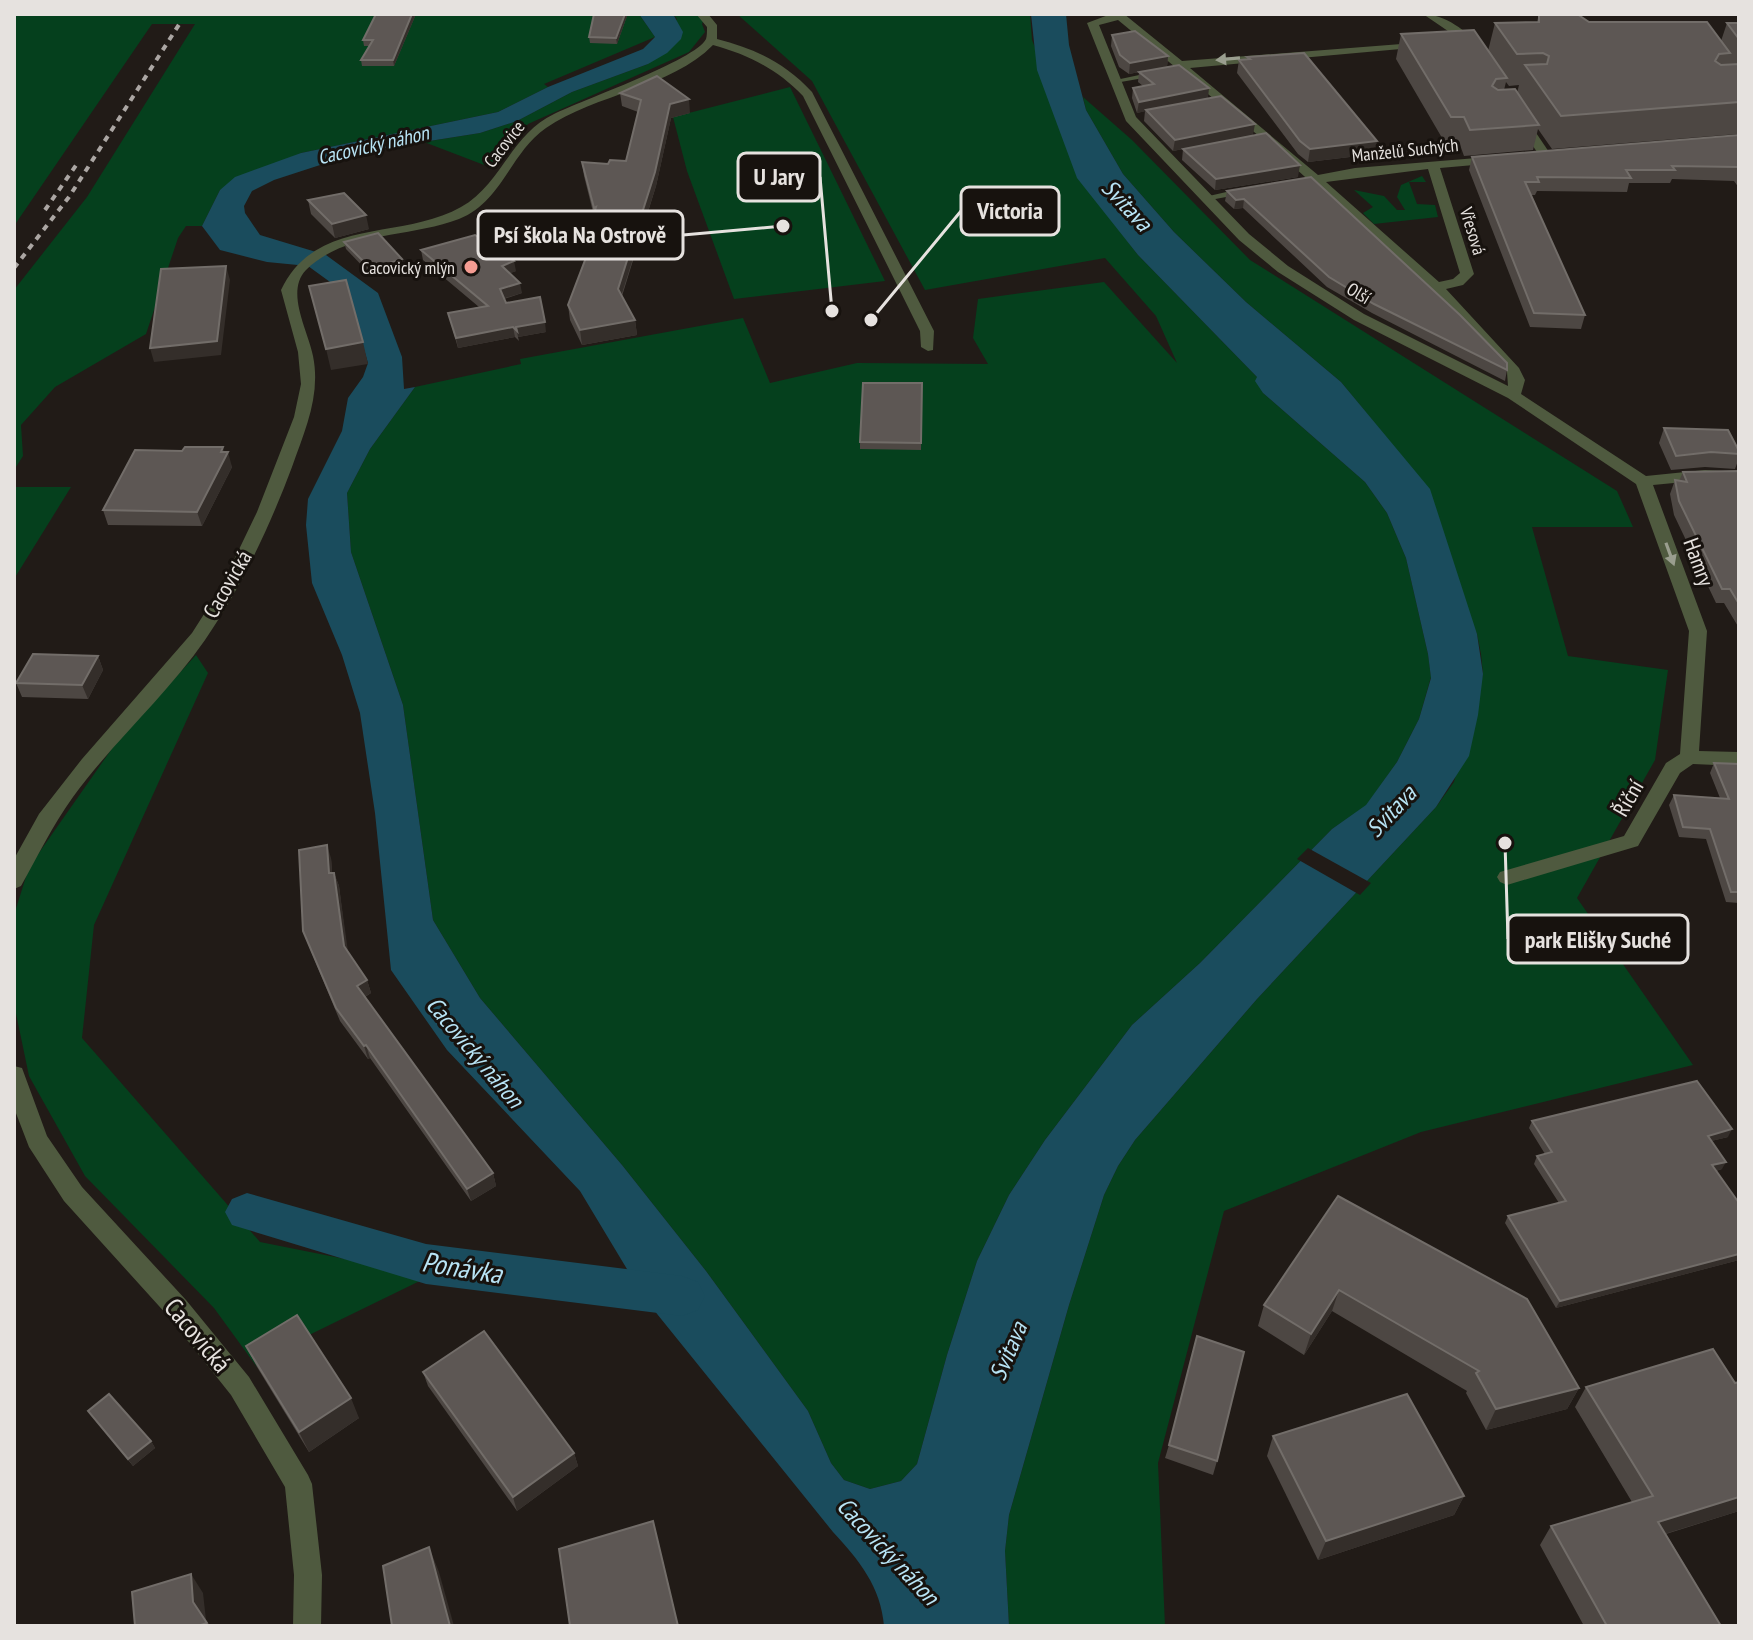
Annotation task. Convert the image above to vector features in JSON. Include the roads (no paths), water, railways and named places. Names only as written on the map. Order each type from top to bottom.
[{"type":"street","points":[[702,14],[713,27],[711,41],[757,54],[790,74],[808,95],[927,331],[928,347]]},
{"type":"street","points":[[1429,14],[1474,39],[1485,65]]},
{"type":"street","name":"Olší","points":[[1513,395],[1517,380],[1514,371],[1436,287],[1269,138],[1118,15],[1093,23],[1130,118],[1172,156],[1205,198],[1244,237],[1283,269],[1359,317],[1513,395],[1643,481]]},
{"type":"street","points":[[1184,67],[1474,39]]},
{"type":"street","name":"Cacovice","points":[[322,252],[372,235],[438,221],[476,205],[492,190],[534,131],[693,56],[711,41]]},
{"type":"street","points":[[1514,109],[1545,155]]},
{"type":"street","points":[[1529,156],[1560,154]]},
{"type":"street","name":"Manželů Suchých","points":[[1314,180],[1355,172],[1513,158]]},
{"type":"street","name":"Vřesová","points":[[1433,165],[1467,274],[1458,282],[1436,287]]},
{"type":"street","name":"Cacovická","points":[[14,881],[46,816],[111,735],[182,657],[229,587],[270,504],[306,402],[309,373],[288,290],[291,278],[301,265],[322,252]]},
{"type":"street","points":[[1643,481],[1705,475],[1739,477]]},
{"type":"street","name":"Hamry","points":[[1643,481],[1698,631],[1689,757]]},
{"type":"street","points":[[1689,757],[1739,759]]},
{"type":"street","name":"Říční","points":[[1507,877],[1631,841],[1673,768],[1689,757]]},
{"type":"street","name":"Cacovická","points":[[14,1075],[37,1140],[73,1194],[177,1308],[240,1386],[298,1484],[308,1575],[307,1626]]},
{"type":"lane","points":[[1115,81],[1184,67]]},
{"type":"lane","points":[[1207,104],[1222,101]]},
{"type":"lane","points":[[1130,118],[1146,115]]},
{"type":"lane","points":[[1254,140],[1269,138]]},
{"type":"lane","points":[[1299,182],[1314,180]]},
{"type":"lane","points":[[1205,198],[1252,190]]},
{"type":"water","points":[[639,14],[673,14],[683,32],[681,39],[667,53],[648,64],[572,92],[517,121],[480,133],[360,152],[274,180],[252,191],[244,206],[245,213],[260,235],[326,255],[378,293],[402,357],[404,389],[415,387],[370,449],[347,493],[351,552],[403,705],[433,920],[480,998],[622,1165],[706,1271],[808,1411],[831,1463],[844,1480],[870,1489],[901,1481],[917,1464],[977,1261],[1009,1195],[1045,1140],[1132,1025],[1200,963],[1332,829],[1366,805],[1397,762],[1419,719],[1431,678],[1406,558],[1387,513],[1365,482],[1263,393],[1255,381],[1257,377],[1138,255],[1077,178],[1037,70],[1031,14],[1066,14],[1069,45],[1086,110],[1123,174],[1174,232],[1246,302],[1341,382],[1430,489],[1477,634],[1483,674],[1469,756],[1436,807],[1257,999],[1135,1140],[1104,1195],[1009,1515],[1005,1551],[1009,1626],[884,1626],[878,1599],[860,1564],[645,1299],[580,1191],[447,1050],[391,970],[375,813],[360,713],[342,655],[312,583],[306,525],[308,499],[342,431],[348,398],[363,377],[368,363],[348,295],[308,266],[267,262],[220,250],[202,226],[220,190],[235,177],[301,153],[498,112],[548,87],[643,49],[655,37]]},
{"type":"waterway","name":"Ponávka","points":[[247,1212],[426,1264],[682,1296]]},
{"type":"railway","points":[[14,268],[69,197],[180,23]]},
{"type":"railway","points":[[45,210],[79,161]]},
{"type":"place","name":"Psí škola Na Ostrově","points":[[783,226]]},
{"type":"place","name":"Cacovický mlýn","points":[[471,267]]},
{"type":"place","name":"U Jary","points":[[832,311]]},
{"type":"place","name":"Victoria","points":[[871,320]]},
{"type":"place","name":"park Elišky Suché","points":[[1505,843]]},
{"type":"water label","name":"Cacovický náhon","points":[[373,145]]},
{"type":"water label","name":"Svitava","points":[[1127,205]]},
{"type":"water label","name":"Svitava","points":[[1391,811]]},
{"type":"water label","name":"Cacovický náhon","points":[[475,1052]]},
{"type":"water label","name":"Svitava","points":[[1008,1351]]},
{"type":"water label","name":"Cacovický náhon","points":[[888,1551]]}]
